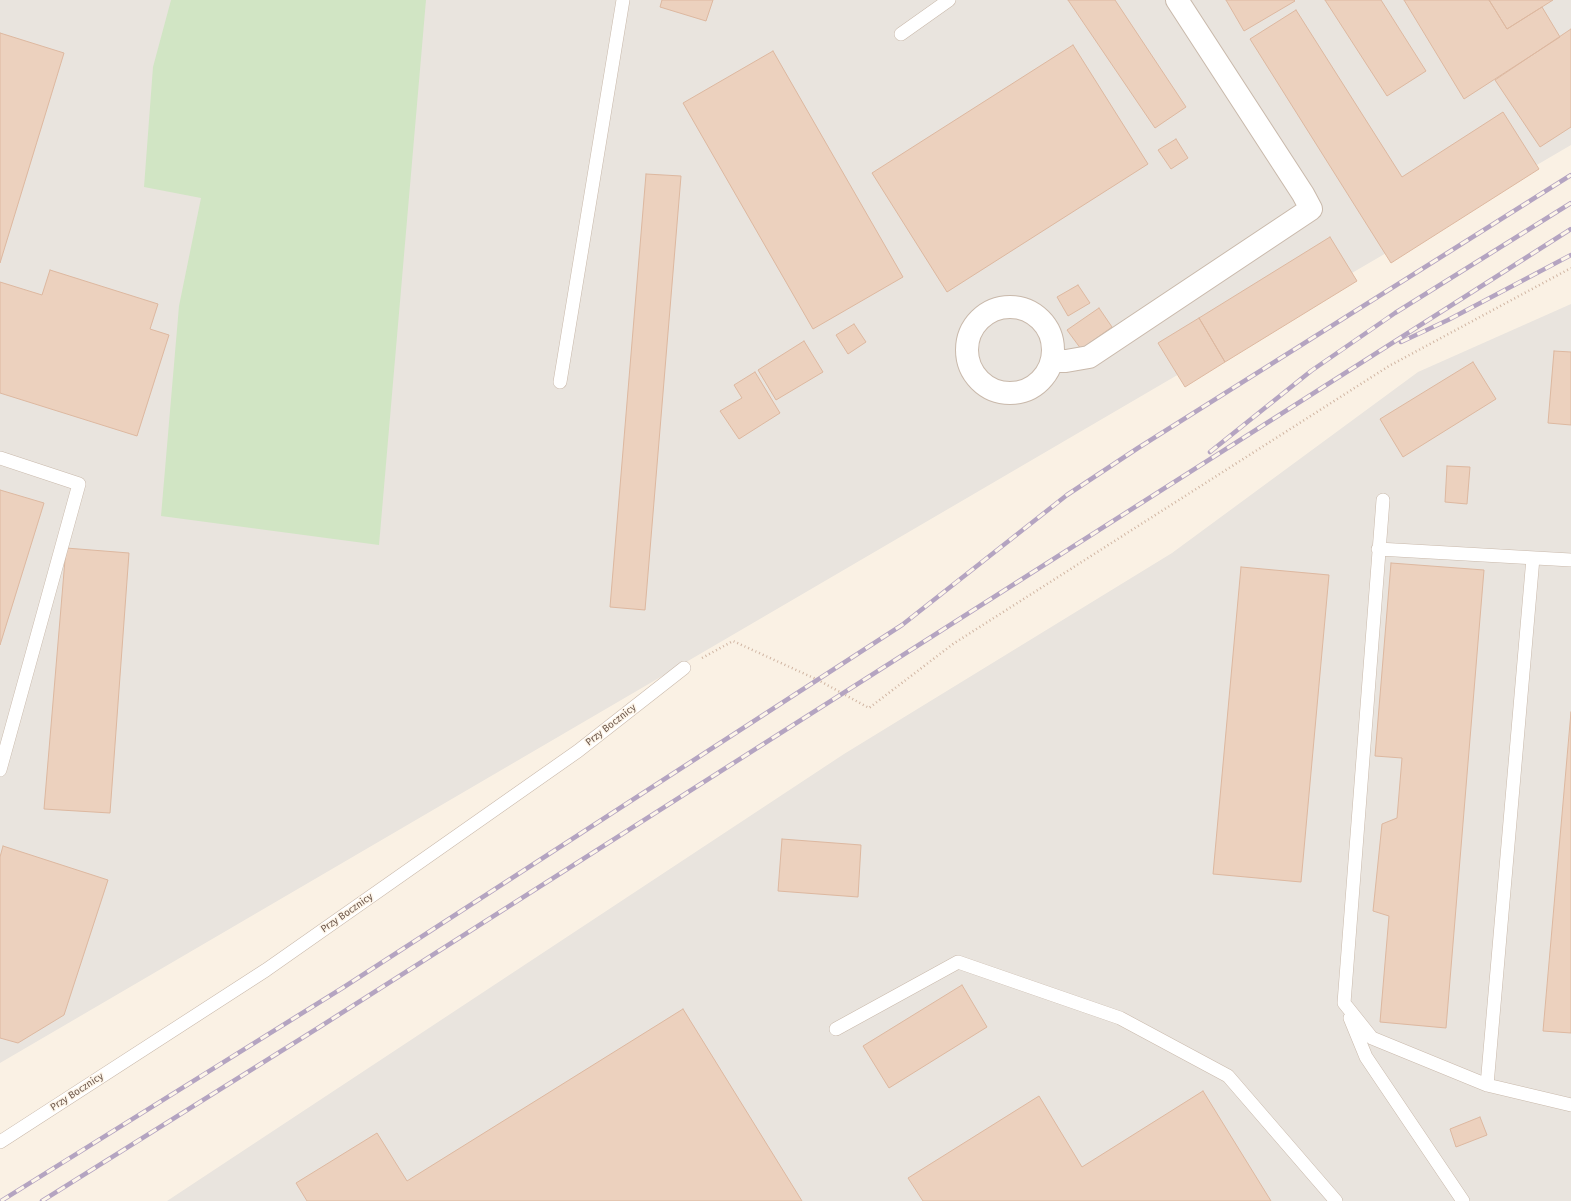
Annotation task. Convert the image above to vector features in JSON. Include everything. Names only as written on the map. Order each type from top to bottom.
[{"type":"street","points":[[1052,361],[1066,361],[1089,357],[1310,208],[1303,194],[1177,0]]},
{"type":"lane","points":[[560,382],[623,0]]},
{"type":"lane","points":[[901,34],[949,0]]},
{"type":"lane","points":[[0,458],[79,484],[0,770]]},
{"type":"lane","points":[[1383,500],[1344,1003],[1366,1058],[1464,1201]]},
{"type":"lane","points":[[1378,549],[1571,560]]},
{"type":"lane","points":[[1487,1085],[1533,558]]},
{"type":"lane","name":"Przy Bocznicy","points":[[0,1142],[273,965],[578,751],[684,668]]},
{"type":"lane","points":[[836,1029],[958,962],[1120,1018],[1228,1076],[1336,1201]]},
{"type":"lane","points":[[1344,1003],[1372,1038],[1487,1085],[1571,1105]]},
{"type":"path","points":[[684,668],[733,641],[818,680],[869,708],[954,644],[1390,366],[1571,268]]},
{"type":"shaded area","points":[[0,0],[1571,0],[1571,145],[0,1063]]},
{"type":"shaded area","points":[[1571,304],[1571,1201],[167,1201],[844,754],[1172,553],[1418,372]]},
{"type":"green space","points":[[171,0],[426,0],[379,545],[161,516],[179,306],[201,198],[144,187],[153,67]]},
{"type":"building","points":[[662,0],[713,0],[706,21],[660,7]]},
{"type":"building","points":[[1068,0],[1115,0],[1186,107],[1155,128]]},
{"type":"building","points":[[1226,0],[1294,0],[1295,1],[1244,31]]},
{"type":"building","points":[[1325,0],[1381,0],[1426,71],[1387,96]]},
{"type":"building","points":[[1404,0],[1489,0],[1507,29],[1542,7],[1560,37],[1464,99]]},
{"type":"building","points":[[1489,0],[1553,0],[1507,29]]},
{"type":"building","points":[[1296,10],[1402,177],[1503,112],[1539,169],[1391,263],[1250,39]]},
{"type":"building","points":[[1571,29],[1571,127],[1540,147],[1495,80]]},
{"type":"building","points":[[0,33],[64,53],[0,263]]},
{"type":"building","points":[[1073,45],[1148,164],[947,292],[872,173]]},
{"type":"building","points":[[773,51],[903,277],[813,329],[683,103]]},
{"type":"building","points":[[1176,139],[1188,158],[1171,169],[1158,150]]},
{"type":"building","points":[[646,174],[681,176],[645,610],[610,607]]},
{"type":"building","points":[[1330,237],[1357,281],[1225,362],[1199,318]]},
{"type":"building","points":[[50,270],[158,304],[150,329],[169,335],[137,436],[0,393],[0,282],[42,295]]},
{"type":"building","points":[[1078,285],[1090,303],[1068,316],[1057,297]]},
{"type":"building","points":[[1099,308],[1112,327],[1081,349],[1067,330]]},
{"type":"building","points":[[1199,318],[1225,362],[1185,387],[1158,343]]},
{"type":"building","points":[[854,324],[866,342],[848,354],[836,335]]},
{"type":"building","points":[[804,341],[823,372],[776,400],[758,370]]},
{"type":"building","points":[[1554,351],[1571,352],[1571,425],[1548,423]]},
{"type":"building","points":[[1473,362],[1496,399],[1403,457],[1380,419]]},
{"type":"building","points":[[755,372],[780,413],[739,439],[720,411],[742,398],[734,385]]},
{"type":"building","points":[[1447,466],[1470,467],[1467,504],[1445,502]]},
{"type":"building","points":[[0,490],[44,503],[0,645]]},
{"type":"building","points":[[66,548],[129,553],[110,813],[44,809]]},
{"type":"building","points":[[1391,563],[1484,570],[1446,1028],[1380,1022],[1389,916],[1373,911],[1382,824],[1397,818],[1402,758],[1375,756]]},
{"type":"building","points":[[1241,567],[1329,575],[1301,882],[1213,874]]},
{"type":"building","points":[[1571,712],[1571,1033],[1543,1031]]},
{"type":"building","points":[[782,839],[861,845],[858,897],[778,891]]},
{"type":"building","points":[[3,846],[108,880],[64,1015],[18,1043],[0,1038],[0,857]]},
{"type":"building","points":[[962,985],[987,1027],[889,1088],[863,1046]]},
{"type":"building","points":[[683,1009],[802,1201],[307,1201],[296,1183],[377,1133],[407,1181]]},
{"type":"building","points":[[1203,1091],[1271,1201],[923,1201],[908,1178],[1039,1096],[1082,1167]]},
{"type":"building","points":[[1480,1117],[1487,1135],[1456,1147],[1450,1129]]},
{"type":"railway","points":[[1,1201],[344,987],[902,625],[1067,495],[1138,448],[1571,175]]},
{"type":"railway","points":[[1210,452],[1311,371],[1395,313],[1571,203]]},
{"type":"railway","points":[[42,1201],[318,1028],[1571,229]]},
{"type":"railway","points":[[1401,342],[1448,320],[1571,255]]}]
